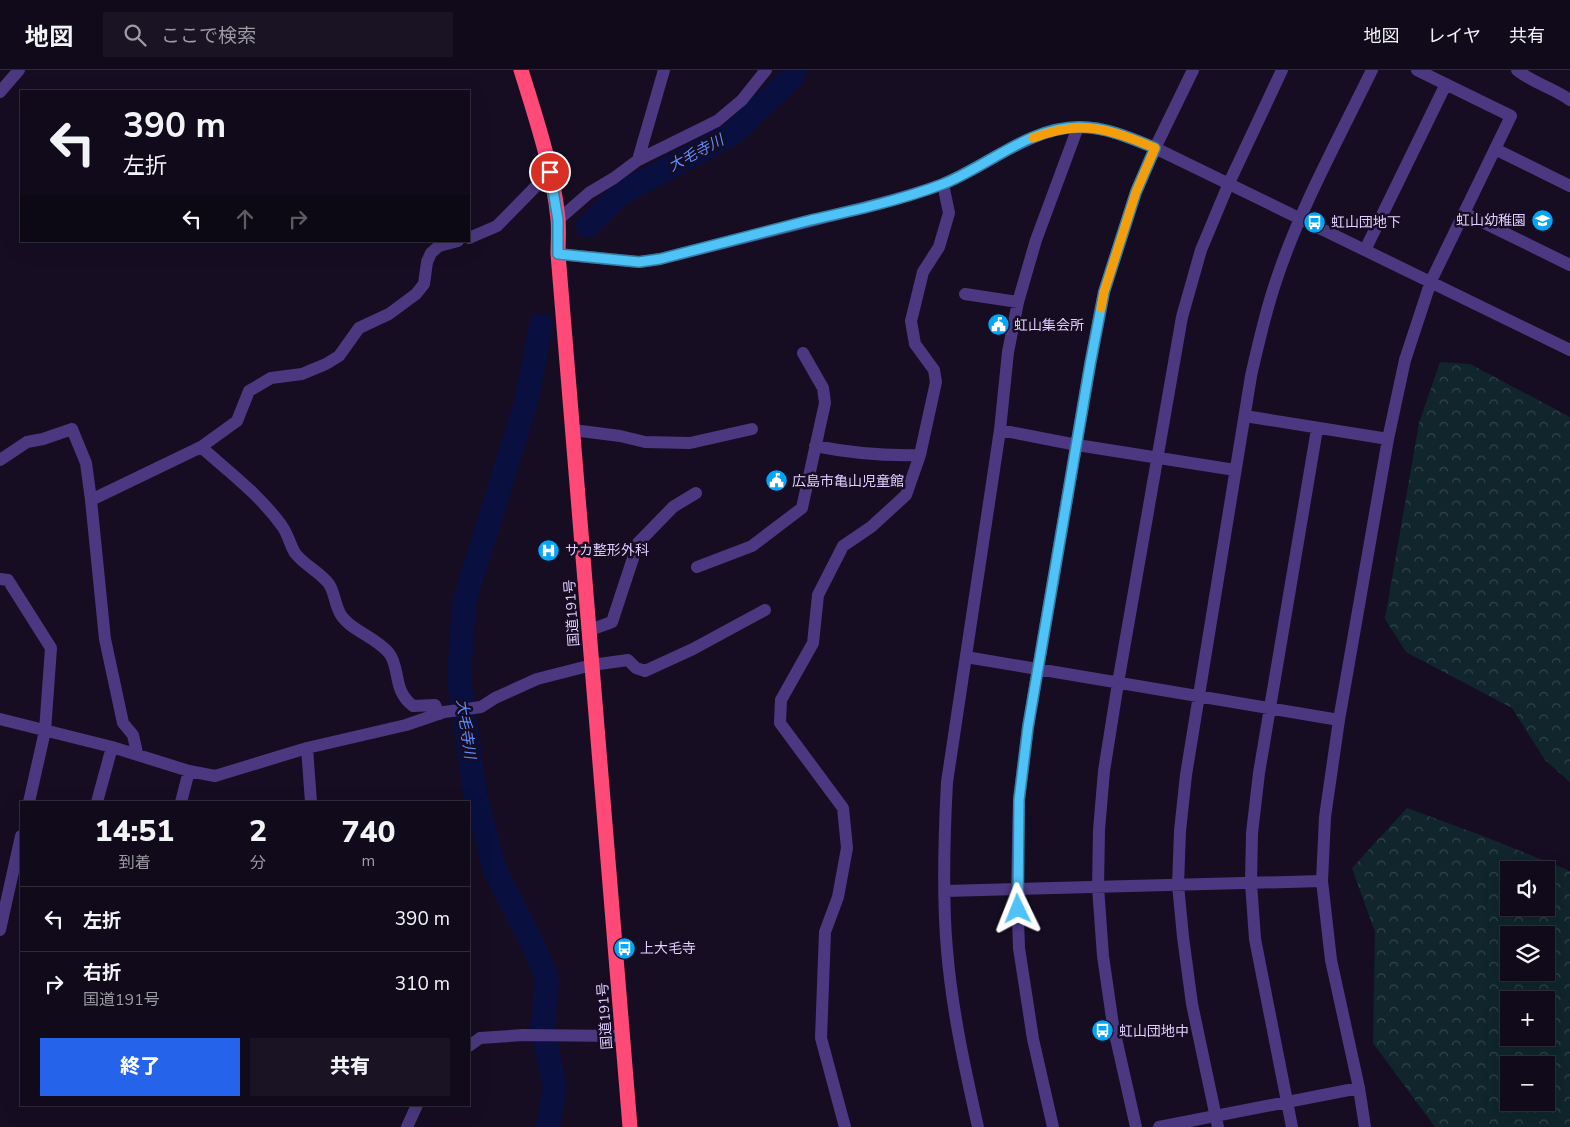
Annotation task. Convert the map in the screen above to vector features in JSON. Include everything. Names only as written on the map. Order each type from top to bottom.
[{"type":"highway","name":"国道191号","points":[[521,70],[550,172],[558,220],[558,254],[630,1127]]},
{"type":"street","points":[[0,92],[19,70]]},
{"type":"street","points":[[638,160],[664,70]]},
{"type":"street","points":[[558,220],[589,193],[614,178],[638,160],[717,122],[742,100],[766,70]]},
{"type":"street","points":[[1053,1127],[1033,1039],[1020,948],[1017,890],[1019,800],[1028,727],[1104,292],[1136,192],[1193,70]]},
{"type":"street","points":[[1136,1127],[1113,1025],[1103,956],[1098,887],[1099,830],[1104,771],[1182,317],[1201,250],[1229,183],[1282,70]]},
{"type":"street","points":[[1217,1121],[1192,1004],[1178,885],[1180,831],[1186,776],[1244,416],[1264,317],[1275,282],[1300,219],[1372,70]]},
{"type":"street","points":[[1517,70],[1526,77],[1557,91],[1570,100]]},
{"type":"street","points":[[1365,1127],[1359,1088],[1331,960],[1322,881],[1325,817],[1339,720],[1388,439],[1405,360],[1431,281],[1511,116],[1423,71]]},
{"type":"street","points":[[1366,250],[1446,84]]},
{"type":"street","points":[[978,1127],[955,1009],[946,950],[944,835],[947,782],[1000,430],[1008,352],[1018,302],[1036,240],[1078,127]]},
{"type":"street","points":[[558,254],[639,262],[660,259],[898,199],[943,184],[968,173],[1023,142],[1047,133],[1078,127],[1106,130],[1155,148],[1570,350]]},
{"type":"street","points":[[1495,149],[1570,186]]},
{"type":"street","points":[[470,238],[497,226],[550,172]]},
{"type":"street","points":[[844,1127],[821,1038],[825,932],[838,898],[847,848],[843,808],[780,723],[781,700],[813,643],[818,595],[843,546],[871,527],[906,495],[920,455],[936,382],[934,370],[915,344],[910,321],[923,272],[939,247],[949,212],[943,184]]},
{"type":"street","points":[[1464,214],[1570,265]]},
{"type":"street","points":[[91,500],[201,447],[237,421],[249,391],[272,378],[302,374],[326,364],[339,356],[359,328],[389,314],[416,294],[424,284],[427,262],[431,253],[439,246],[454,242]]},
{"type":"street","points":[[966,294],[1018,302]]},
{"type":"street","points":[[697,567],[752,546],[802,508],[825,403],[823,388],[803,353]]},
{"type":"street","points":[[1244,416],[1388,439]]},
{"type":"street","points":[[0,460],[27,442],[43,439],[72,429],[86,463],[104,639],[123,723],[133,735],[137,754]]},
{"type":"street","points":[[573,430],[620,436],[645,442],[690,443],[752,429]]},
{"type":"street","points":[[1292,1127],[1255,939],[1251,883],[1252,833],[1259,773],[1318,429]]},
{"type":"street","points":[[1000,430],[1076,445],[1235,470]]},
{"type":"street","points":[[815,446],[858,454],[888,456],[920,455]]},
{"type":"street","points":[[201,447],[258,497],[283,527],[296,554],[329,584],[341,615],[346,621],[378,641],[390,654],[398,685],[408,702],[413,706],[435,705],[441,713]]},
{"type":"street","points":[[590,630],[612,622],[638,543],[673,507],[696,493]]},
{"type":"street","points":[[0,579],[8,580],[51,648],[45,731],[29,801]]},
{"type":"street","points":[[0,719],[112,746],[154,761],[215,776],[307,748],[406,725],[441,713],[481,707],[537,679],[592,665],[628,660],[636,668],[645,671],[693,649],[765,610]]},
{"type":"street","points":[[966,657],[1339,720]]},
{"type":"street","points":[[97,801],[112,746]]},
{"type":"street","points":[[307,748],[311,801]]},
{"type":"street","points":[[181,801],[189,771]]},
{"type":"street","points":[[0,930],[20,844]]},
{"type":"street","points":[[945,891],[1322,881]]},
{"type":"street","points":[[470,1045],[480,1038],[523,1035],[622,1036]]},
{"type":"street","points":[[1159,1127],[1217,1121],[1288,1102],[1359,1088]]},
{"type":"street","points":[[406,1127],[417,1106]]},
{"type":"green space","points":[[1440,362],[1470,364],[1570,417],[1570,782],[1545,760],[1512,708],[1406,652],[1385,619],[1419,423]]},
{"type":"green space","points":[[1407,808],[1545,861],[1500,861],[1500,916],[1555,916],[1555,865],[1570,871],[1570,1127],[1435,1127],[1373,1043],[1375,932],[1352,868]]},
{"type":"waterway","name":"大毛寺川","points":[[588,226],[620,194],[732,134],[792,77],[795,70]]},
{"type":"waterway","name":"大毛寺川","points":[[541,325],[525,406],[464,602],[459,680],[476,799],[496,873],[529,936],[545,972],[547,982],[542,1025],[555,1087],[548,1127]]},
{"type":"slow traffic","points":[[1033,138],[1047,133],[1078,127],[1106,130],[1155,148],[1136,192],[1104,292],[1101,308]]},
{"type":"place","name":"虹山幼稚園","points":[[1542,220]]},
{"type":"place","name":"虹山団地下","points":[[1315,222]]},
{"type":"place","name":"虹山集会所","points":[[998,325]]},
{"type":"place","name":"広島市亀山児童館","points":[[776,481]]},
{"type":"place","name":"サカ整形外科","points":[[549,550]]},
{"type":"place","name":"上大毛寺","points":[[624,948]]},
{"type":"place","name":"虹山団地中","points":[[1103,1031]]},
{"type":"route","points":[[550,172],[558,220],[558,254],[639,262],[660,259],[898,199],[943,184],[968,173],[1023,142],[1047,133],[1078,127],[1106,130],[1155,148],[1136,192],[1104,292],[1090,365],[1028,727],[1019,800],[1018,909]]}]
